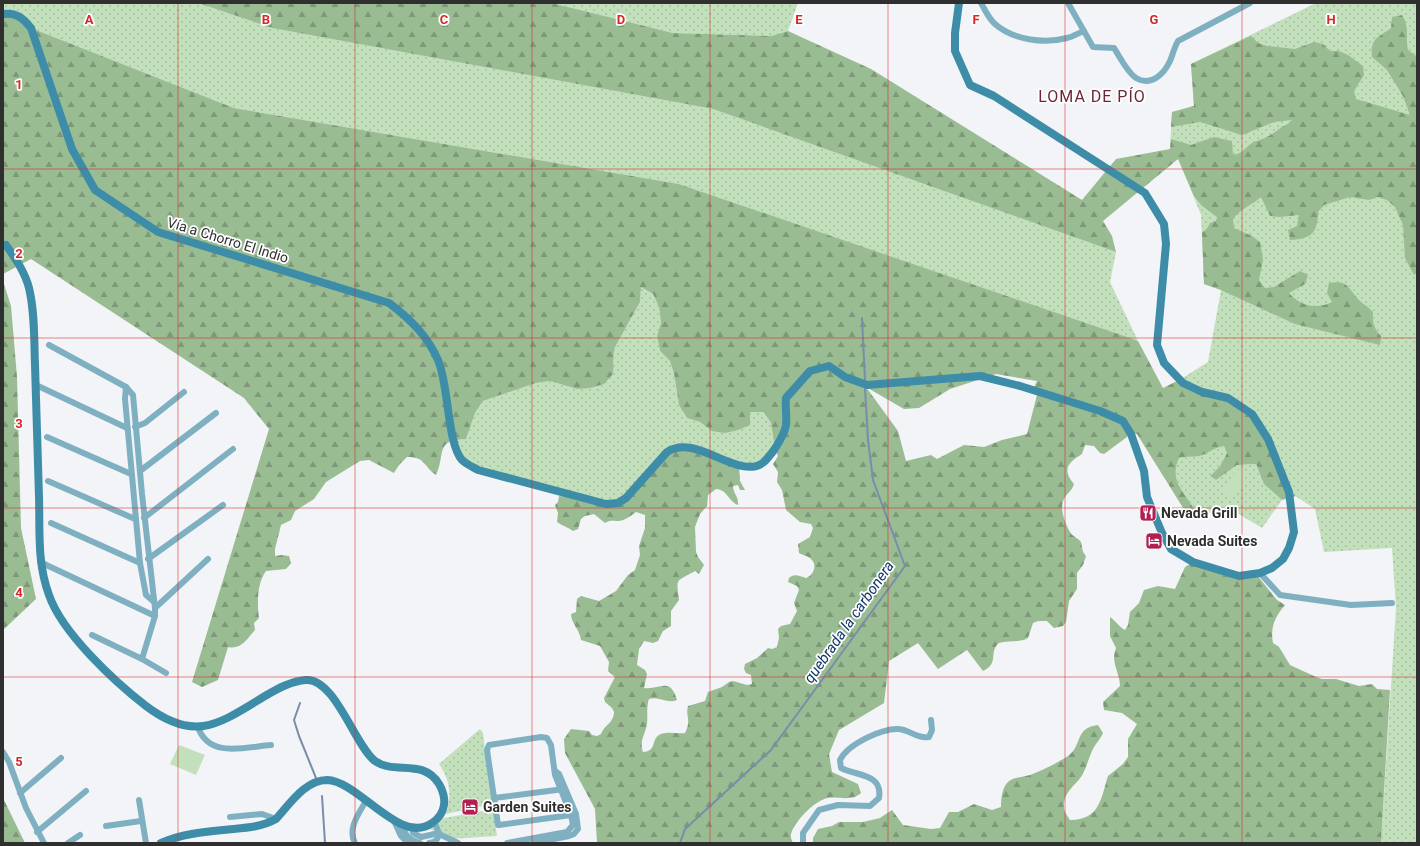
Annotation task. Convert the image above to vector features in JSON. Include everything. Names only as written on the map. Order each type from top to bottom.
[{"type":"street","points":[[959,3],[955,33],[955,51],[970,85],[994,96],[1145,193],[1164,224],[1166,244],[1157,345],[1164,363],[1183,383],[1202,392],[1228,398],[1252,414],[1268,439],[1289,492],[1294,532],[1289,548],[1283,559],[1272,568],[1260,573],[1280,595],[1352,604],[1392,603]]},
{"type":"street","points":[[981,3],[995,24],[1014,34],[1032,39],[1052,40],[1068,38],[1084,31]]},
{"type":"street","points":[[1068,3],[1093,47],[1114,48],[1135,78],[1143,80],[1153,80],[1160,76],[1170,62],[1178,41],[1250,3]]},
{"type":"street","name":"Vía a Chorro El Indio","points":[[3,14],[10,13],[23,18],[31,28],[72,150],[95,190],[158,232],[390,303],[411,320],[427,338],[438,361],[445,384],[453,439],[462,460],[478,470],[606,504],[618,504],[626,498],[667,452],[673,448],[696,449],[739,466],[753,466],[763,462],[775,449],[786,427],[786,398],[810,371],[830,366],[845,377],[867,385],[980,376],[1020,386],[1100,411],[1123,420],[1131,434],[1144,471],[1147,497],[1162,533],[1171,549],[1193,562],[1239,576],[1260,573]]},
{"type":"street","points":[[6,245],[17,261],[29,289],[34,332],[40,562],[50,597],[60,616],[95,658],[122,686],[155,713],[182,726],[198,727],[215,724],[285,686],[296,682],[312,680],[328,692],[368,754],[376,762],[385,765],[418,768],[436,780],[441,787],[444,807],[434,822],[427,827],[412,828],[403,826],[366,801],[349,787],[328,780],[317,782],[307,787],[276,819],[253,827],[199,833],[160,843]]},
{"type":"street","points":[[49,345],[126,387],[134,395],[135,427],[148,558],[155,608],[155,616],[142,659]]},
{"type":"street","points":[[36,385],[127,428]]},
{"type":"street","points":[[126,387],[127,428],[140,564],[146,595],[153,601]]},
{"type":"street","points":[[135,427],[145,423],[184,392]]},
{"type":"street","points":[[140,471],[216,413]]},
{"type":"street","points":[[47,437],[131,474]]},
{"type":"street","points":[[144,518],[233,449]]},
{"type":"street","points":[[48,481],[135,519]]},
{"type":"street","points":[[148,558],[223,505]]},
{"type":"street","points":[[50,523],[140,564]]},
{"type":"street","points":[[155,608],[208,559]]},
{"type":"street","points":[[40,562],[155,616]]},
{"type":"street","points":[[92,635],[142,659],[166,673]]},
{"type":"street","points":[[803,843],[805,830],[819,810],[838,805],[870,806],[879,798],[880,790],[873,779],[841,768],[840,760],[845,753],[872,735],[883,731],[900,729],[919,738],[929,737],[932,730],[931,720]]},
{"type":"street","points":[[198,727],[204,740],[216,747],[223,748],[271,745]]},
{"type":"street","points":[[507,843],[536,841],[574,834],[578,829],[574,815],[563,789],[559,774],[555,771],[551,745],[546,738],[541,737],[490,745],[487,750],[497,824],[499,825],[574,815]]},
{"type":"street","points":[[3,752],[9,762],[20,793],[37,832],[44,843]]},
{"type":"street","points":[[20,793],[61,758]]},
{"type":"street","points":[[494,798],[563,789]]},
{"type":"street","points":[[37,832],[86,791]]},
{"type":"street","points":[[139,800],[141,822],[146,843]]},
{"type":"street","points":[[355,843],[352,830],[366,801]]},
{"type":"street","points":[[230,817],[262,814],[276,819]]},
{"type":"street","points":[[394,821],[401,836],[408,843]]},
{"type":"street","points":[[106,826],[141,822]]},
{"type":"street","points":[[434,822],[439,834]]},
{"type":"street","points":[[403,826],[404,832],[420,843]]},
{"type":"street","points":[[412,828],[413,833],[421,837],[439,834],[458,843]]},
{"type":"street","points":[[434,842],[439,834]]},
{"type":"street","points":[[68,843],[80,835]]},
{"type":"green space","points":[[3,3],[198,3],[272,28],[713,109],[1116,252],[1110,282],[1138,341],[679,184],[234,108],[31,28],[3,14]]},
{"type":"green space","points":[[198,3],[552,3],[673,33],[771,36],[788,31],[871,69],[1082,200],[1116,159],[1170,149],[1171,139],[1191,145],[1214,137],[1232,141],[1233,155],[1240,153],[1251,143],[1268,137],[1290,122],[1292,120],[1274,122],[1242,135],[1200,122],[1171,127],[1172,112],[1194,106],[1191,64],[1251,36],[1258,43],[1267,46],[1295,49],[1314,42],[1323,44],[1330,51],[1339,51],[1348,55],[1363,66],[1364,75],[1354,91],[1356,99],[1410,115],[1403,96],[1387,70],[1372,57],[1372,46],[1376,39],[1391,28],[1392,17],[1402,15],[1407,28],[1408,50],[1416,56],[1417,67],[1417,273],[1414,275],[1405,258],[1403,225],[1395,207],[1387,200],[1378,197],[1369,200],[1350,197],[1324,205],[1318,212],[1317,225],[1312,234],[1297,239],[1290,240],[1288,230],[1297,226],[1299,215],[1279,217],[1270,216],[1261,197],[1239,212],[1233,219],[1234,228],[1252,236],[1260,242],[1263,260],[1259,280],[1265,288],[1274,287],[1300,271],[1308,275],[1305,284],[1289,293],[1303,304],[1320,306],[1332,302],[1327,293],[1329,283],[1335,282],[1344,284],[1373,312],[1374,326],[1381,336],[1380,345],[1295,324],[1221,290],[1204,284],[1202,232],[1206,230],[1210,223],[1216,221],[1217,217],[1201,205],[1194,196],[1178,159],[1103,221],[1112,236],[1116,252],[713,109],[272,28]]},
{"type":"green space","points":[[552,3],[798,3],[788,31],[771,36],[673,33]]},
{"type":"green space","points":[[1316,3],[1417,3],[1417,843],[1381,843],[1396,608],[1392,548],[1324,552],[1315,509],[1289,492],[1202,392],[1181,379],[1208,362],[1221,290],[1204,284],[1201,215],[1178,158],[1170,149],[1172,112],[1194,106],[1191,64]]},
{"type":"green space","points":[[10,13],[31,28],[234,108],[679,184],[1138,341],[1163,388],[1181,379],[1183,383],[1228,398],[1252,414],[1289,492],[1296,496],[1282,500],[1264,484],[1256,464],[1237,465],[1216,480],[1210,476],[1220,466],[1227,453],[1224,446],[1199,456],[1179,458],[1176,467],[1178,483],[1194,509],[1197,517],[1190,519],[1137,434],[1131,434],[1104,454],[1100,453],[1094,446],[1085,445],[1082,454],[1073,460],[1068,466],[1068,474],[1074,484],[1064,499],[1062,507],[1063,516],[1068,528],[1071,533],[1081,542],[1083,552],[1086,556],[1083,565],[1077,573],[1077,589],[1069,601],[1066,622],[1063,626],[1054,628],[1047,621],[1038,621],[1033,623],[1028,638],[1025,640],[999,643],[994,650],[991,665],[983,671],[967,650],[938,669],[918,643],[889,661],[884,703],[839,730],[829,754],[832,772],[858,784],[861,793],[857,796],[849,798],[828,798],[811,807],[793,829],[791,838],[793,843],[597,843],[595,809],[565,753],[564,739],[571,729],[589,731],[592,735],[597,736],[601,734],[614,716],[612,708],[605,702],[604,698],[615,677],[608,671],[609,662],[600,646],[581,640],[572,620],[571,614],[576,612],[577,599],[581,596],[599,601],[616,591],[628,575],[635,570],[640,555],[639,546],[645,528],[645,515],[636,512],[623,520],[605,523],[594,514],[585,516],[581,519],[578,529],[573,531],[557,522],[558,513],[555,505],[558,502],[559,496],[618,503],[667,452],[696,449],[739,466],[740,481],[745,490],[740,490],[738,485],[733,486],[738,500],[738,505],[732,501],[726,493],[720,490],[716,489],[708,495],[707,506],[700,514],[695,527],[696,552],[704,565],[699,574],[695,571],[679,581],[679,600],[671,611],[671,626],[663,631],[658,641],[653,643],[644,641],[639,649],[637,665],[645,670],[647,674],[644,688],[668,686],[671,688],[677,700],[670,701],[656,698],[649,699],[647,724],[642,748],[643,752],[650,750],[659,735],[668,733],[685,733],[688,724],[688,706],[705,701],[708,692],[733,681],[747,685],[752,684],[751,675],[746,673],[744,669],[745,664],[757,658],[768,648],[772,649],[777,647],[779,638],[778,629],[781,626],[790,624],[797,611],[794,603],[799,590],[797,586],[788,582],[789,578],[795,575],[806,578],[813,573],[813,561],[799,553],[798,544],[810,537],[813,528],[811,524],[800,522],[786,510],[782,490],[777,482],[778,472],[773,464],[778,456],[775,449],[771,423],[764,412],[750,412],[750,425],[725,433],[712,431],[700,422],[687,418],[679,405],[674,374],[670,361],[660,351],[657,336],[661,323],[659,307],[653,294],[641,287],[640,302],[614,349],[613,374],[604,384],[590,388],[577,389],[550,381],[536,383],[483,401],[475,413],[466,439],[449,442],[445,445],[436,475],[421,460],[413,457],[407,457],[394,473],[369,460],[360,461],[326,482],[314,499],[295,511],[291,520],[281,525],[275,549],[275,556],[289,556],[291,563],[286,569],[266,571],[263,576],[258,593],[259,618],[254,623],[255,630],[237,647],[228,647],[218,680],[202,687],[192,682],[269,429],[244,398],[31,259],[3,274],[3,14]],"holes":[[[996,374],[1037,381],[1032,391],[1037,395],[1027,434],[1002,440],[984,447],[964,445],[937,459],[931,455],[906,461],[898,431],[866,387],[904,409],[919,408],[950,389]]]},
{"type":"green space","points":[[3,281],[11,306],[17,377],[21,528],[36,599],[3,630]]},
{"type":"green space","points":[[641,287],[653,294],[659,307],[661,323],[657,336],[660,351],[670,361],[674,374],[679,405],[687,418],[700,422],[712,431],[750,412],[764,412],[771,423],[775,449],[763,462],[739,466],[618,503],[478,470],[462,460],[453,439],[466,439],[475,413],[483,401],[536,383],[550,381],[577,389],[604,384],[614,362],[614,349],[640,302]]},
{"type":"green space","points":[[1224,446],[1227,453],[1220,466],[1210,476],[1216,480],[1237,465],[1256,464],[1264,483],[1282,500],[1262,528],[1227,507],[1197,517],[1194,509],[1178,483],[1176,467],[1179,458],[1205,453],[1217,447]]},
{"type":"green space","points":[[1237,469],[1247,475],[1232,498],[1222,492]]},
{"type":"green space","points":[[1193,562],[1239,576],[1257,575],[1277,600],[1285,605],[1274,622],[1272,637],[1273,643],[1279,647],[1290,665],[1322,679],[1336,679],[1359,686],[1372,684],[1377,689],[1390,690],[1381,843],[813,843],[813,838],[818,829],[832,826],[839,822],[863,822],[880,818],[892,810],[903,825],[931,829],[940,828],[949,812],[958,812],[974,804],[992,810],[1001,807],[1003,789],[1009,781],[1034,774],[1065,758],[1073,752],[1085,730],[1098,725],[1103,733],[1093,749],[1083,774],[1068,792],[1064,803],[1064,810],[1070,820],[1088,816],[1098,806],[1101,800],[1108,776],[1123,764],[1128,757],[1128,739],[1137,724],[1122,713],[1104,710],[1103,702],[1120,686],[1114,658],[1116,648],[1110,636],[1110,617],[1125,630],[1128,625],[1130,612],[1139,603],[1144,590],[1158,586],[1175,589],[1185,567]]},
{"type":"green space","points":[[480,729],[483,733],[492,804],[446,814],[449,800],[449,788],[446,776],[439,764]]},
{"type":"green space","points":[[179,745],[205,755],[196,775],[170,764]]},
{"type":"green space","points":[[3,798],[25,843],[3,843]]},
{"type":"green space","points":[[493,809],[497,836],[450,839],[428,828],[439,819]]},
{"type":"waterway","name":"quebrada la carbonera","points":[[862,318],[865,381]]},
{"type":"waterway","name":"quebrada la carbonera","points":[[680,843],[685,829],[771,750],[905,566],[873,480],[868,440],[865,388]]},
{"type":"waterway","points":[[300,703],[294,720],[316,778]]},
{"type":"waterway","points":[[322,796],[325,843]]},
{"type":"place","name":"Nevada Grill","points":[[1148,513]]},
{"type":"place","name":"Nevada Suites","points":[[1154,541]]},
{"type":"place","name":"Garden Suites","points":[[470,807]]},
{"type":"district","name":"LOMA DE PÍO","points":[[1092,96]]}]
